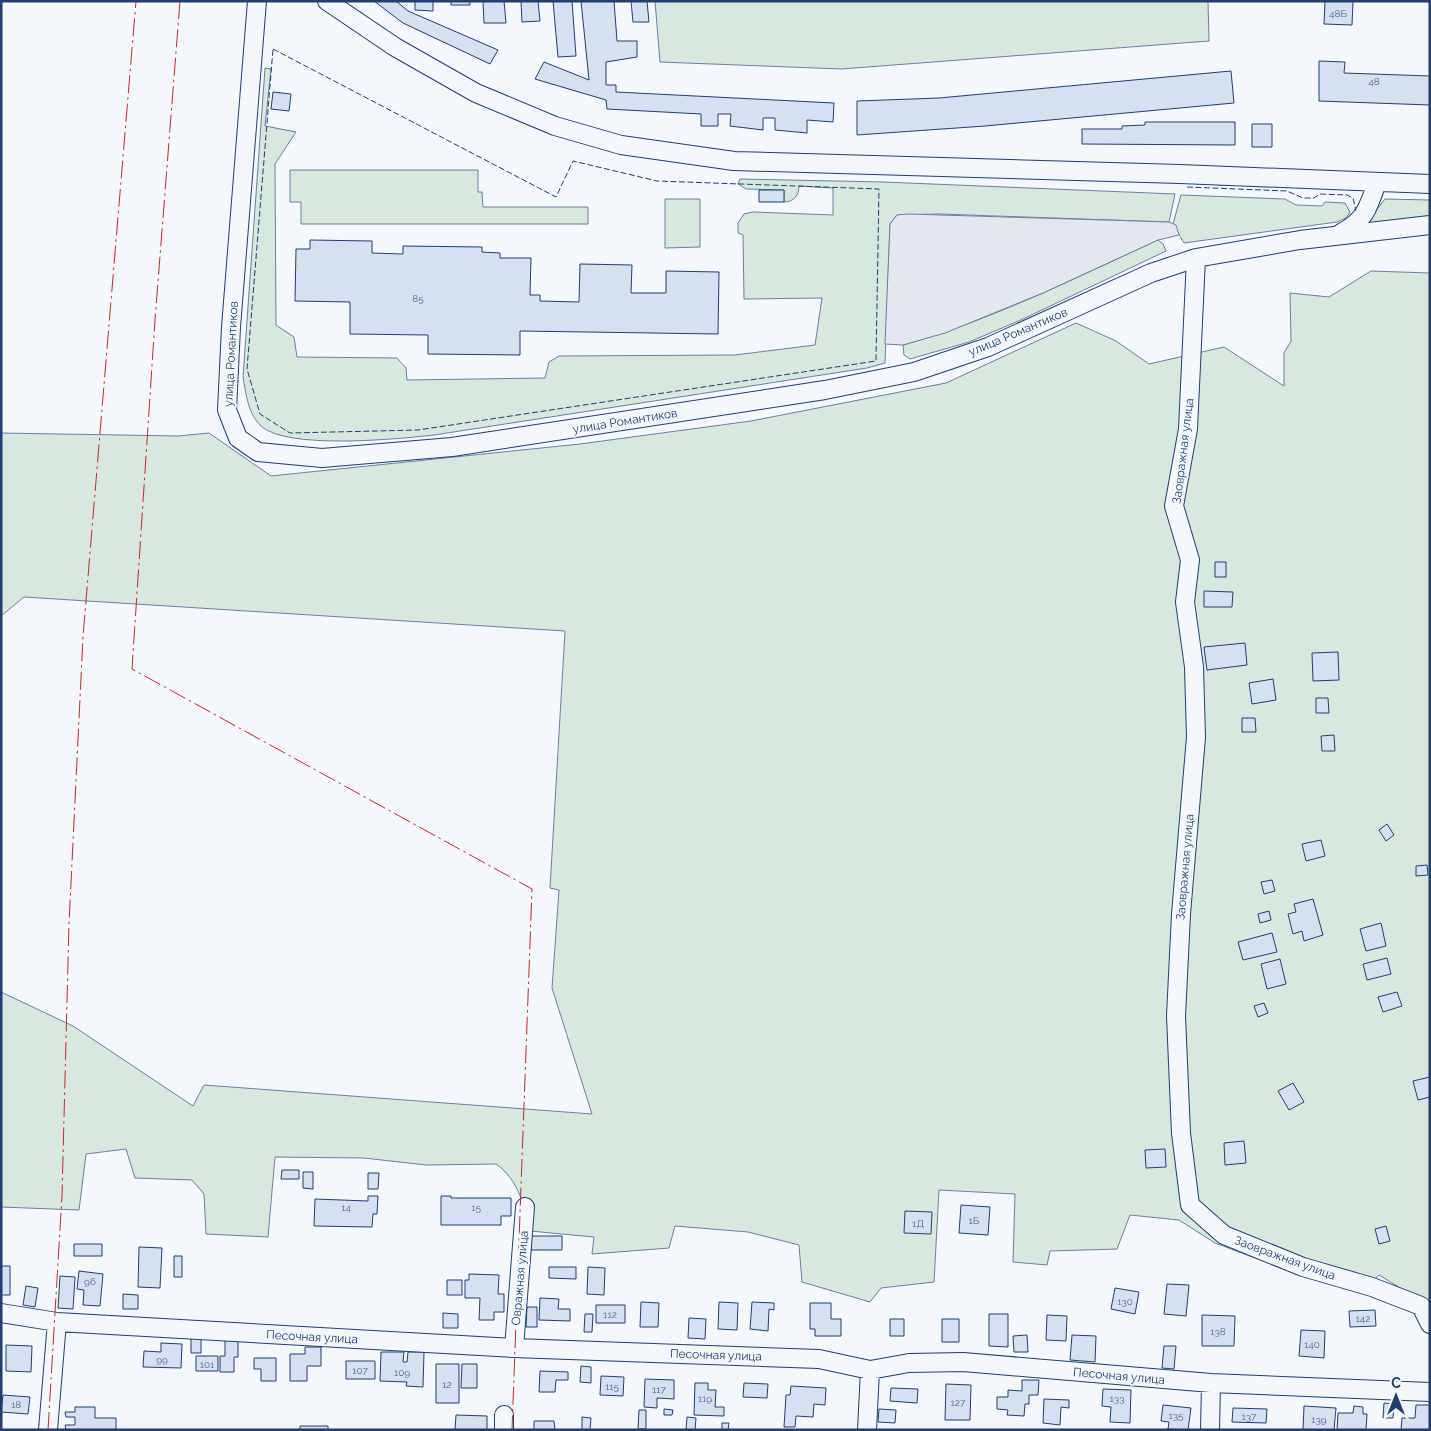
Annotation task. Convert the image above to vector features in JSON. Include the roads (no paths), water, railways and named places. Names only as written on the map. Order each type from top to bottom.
[{"type":"street","name":"улица Романтиков","points":[[257,1],[231,327],[227,410],[238,438],[258,452],[322,458],[452,447],[825,390],[914,372],[988,347],[1151,274],[1196,258],[1336,236],[1430,225]]},
{"type":"street","points":[[327,1],[395,48],[476,93],[554,126],[621,145],[734,161],[1200,174],[1430,184]]},
{"type":"street","points":[[1336,236],[1357,225],[1371,202],[1377,182]]},
{"type":"street","name":"Заовражная улица","points":[[1196,258],[1188,429],[1174,506],[1190,560],[1185,602],[1194,667],[1196,737],[1181,914],[1176,1016],[1181,1133],[1190,1205],[1224,1235],[1303,1267],[1372,1287],[1421,1306],[1430,1324]]},
{"type":"street","name":"Овражная улица","points":[[514,1348],[525,1207]]},
{"type":"street","name":"Песочная улица","points":[[1,1313],[57,1322],[514,1348],[819,1359],[870,1370],[910,1363],[963,1362],[1211,1384],[1430,1392]]},
{"type":"street","points":[[48,1430],[57,1322]]},
{"type":"street","points":[[867,1430],[870,1370]]},
{"type":"street","points":[[1210,1430],[1211,1384]]}]
